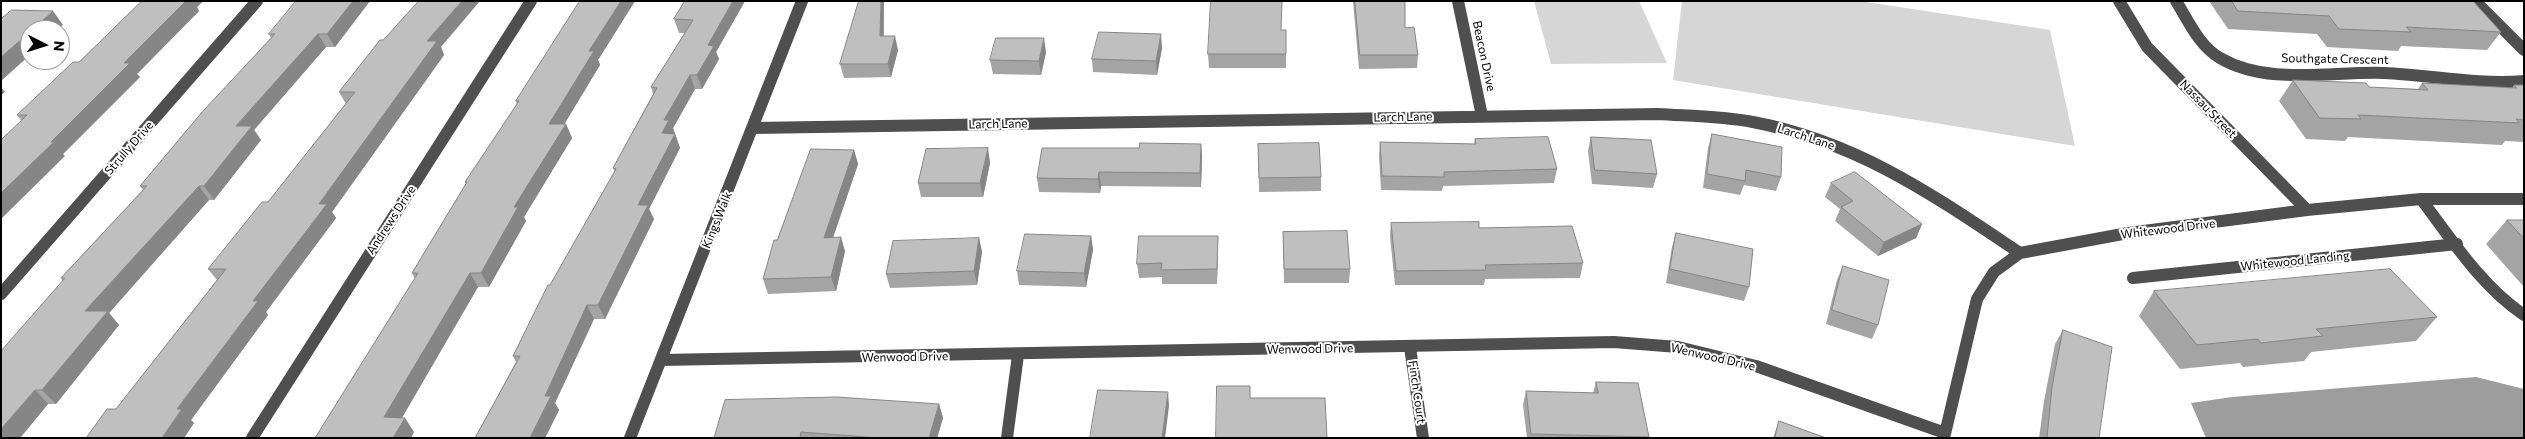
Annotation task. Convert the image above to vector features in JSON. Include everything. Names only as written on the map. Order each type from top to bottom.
[{"type":"street","name":"Strully Drive","points":[[1,294],[257,1]]},
{"type":"street","name":"Andrews Drive","points":[[252,438],[531,1]]},
{"type":"street","name":"Kings Walk","points":[[630,438],[802,1]]},
{"type":"street","name":"Beacon Drive","points":[[1458,1],[1482,116]]},
{"type":"street","name":"Nassau Street","points":[[2118,1],[2147,48],[2307,210]]},
{"type":"street","name":"Southgate Crescent","points":[[2176,1],[2209,50],[2219,58],[2246,69],[2330,74],[2386,73],[2456,80],[2524,81]]},
{"type":"street","points":[[2475,1],[2524,50]]},
{"type":"street","name":"Larch Lane","points":[[753,128],[1482,116],[1658,114],[1712,117],[1754,122],[1798,133],[1865,157],[1927,191],[2020,254]]},
{"type":"street","name":"Whitewood Drive","points":[[1944,436],[1977,299],[1994,272],[2020,254],[2128,233],[2307,210],[2421,199],[2524,199]]},
{"type":"street","points":[[2421,199],[2491,286],[2516,311],[2524,315]]},
{"type":"street","name":"Whitewood Landing","points":[[2133,278],[2457,244]]},
{"type":"street","name":"Wenwood Drive","points":[[661,360],[1018,355],[1614,342],[1678,347],[1756,366],[1944,436]]},
{"type":"street","name":"Finch Court","points":[[1410,347],[1423,438]]},
{"type":"street","points":[[1007,438],[1018,355]]},
{"type":"shaded area","points":[[1534,1],[1639,1],[1667,63],[1551,64]]},
{"type":"shaded area","points":[[1682,1],[1860,1],[2050,30],[2075,146],[1673,80]]},
{"type":"shaded area","points":[[2476,377],[2524,389],[2524,438],[2206,438],[2191,403],[2232,397]]},
{"type":"building","points":[[142,1],[186,1],[124,63],[130,63],[51,142],[54,142],[1,193],[1,140],[27,115],[17,115],[65,70],[70,70],[70,65],[73,62],[79,62]]},
{"type":"building","points":[[296,1],[353,1],[327,34],[318,34],[236,126],[252,126],[204,186],[199,186],[85,311],[108,311],[42,390],[35,390],[1,429],[1,351],[65,278],[61,278],[147,186],[140,186],[203,111],[275,34],[269,34]]},
{"type":"building","points":[[419,1],[462,1],[427,41],[437,41],[319,204],[327,204],[253,301],[258,301],[177,409],[182,409],[162,438],[86,438],[107,409],[116,409],[226,269],[208,269],[262,202],[268,202],[355,92],[339,92],[380,40],[383,40]]},
{"type":"building","points":[[580,1],[621,1],[589,51],[594,51],[549,124],[566,124],[514,207],[518,207],[481,273],[470,273],[384,417],[405,418],[393,438],[315,438],[418,273],[412,273],[467,182],[465,182],[519,101],[516,101]]},
{"type":"building","points":[[685,1],[733,1],[708,45],[714,46],[697,75],[690,75],[664,120],[669,120],[662,133],[675,134],[638,205],[648,205],[598,305],[587,305],[545,396],[551,396],[530,438],[475,438],[520,356],[513,356],[548,285],[550,285],[616,169],[613,168],[657,88],[651,87],[693,20],[674,19]]},
{"type":"building","points":[[859,1],[881,1],[880,36],[895,36],[888,64],[840,64]]},
{"type":"building","points":[[1211,1],[1282,1],[1281,30],[1286,30],[1286,54],[1208,54]]},
{"type":"building","points":[[1355,1],[1405,1],[1405,28],[1414,27],[1418,55],[1360,55]]},
{"type":"building","points":[[2232,1],[2473,1],[2501,32],[2406,27],[2411,32],[2339,29],[2329,16],[2238,11]]},
{"type":"building","points":[[12,10],[53,11],[43,20],[20,20],[20,41],[1,57],[1,19]]},
{"type":"building","points":[[1099,32],[1161,34],[1156,61],[1092,59]]},
{"type":"building","points":[[996,38],[1044,38],[1039,61],[990,60]]},
{"type":"building","points":[[2293,80],[2366,83],[2369,87],[2428,90],[2422,83],[2517,88],[2514,85],[2524,85],[2524,120],[2516,119],[2519,123],[2358,115],[2361,119],[2320,118]]},
{"type":"building","points":[[1712,134],[1782,147],[1781,177],[1746,170],[1745,181],[1707,174]]},
{"type":"building","points":[[1548,137],[1557,169],[1444,172],[1444,177],[1382,176],[1380,142],[1476,144],[1475,139]]},
{"type":"building","points":[[1591,137],[1651,140],[1657,174],[1595,170]]},
{"type":"building","points":[[1140,143],[1201,144],[1200,173],[1099,172],[1098,179],[1037,178],[1042,148],[1139,148]]},
{"type":"building","points":[[1319,143],[1321,177],[1259,178],[1258,144]]},
{"type":"building","points":[[988,148],[980,183],[918,183],[926,149]]},
{"type":"building","points":[[811,149],[854,150],[824,238],[841,237],[831,277],[763,279],[774,240],[777,240]]},
{"type":"building","points":[[1855,172],[1922,224],[1884,242],[1841,207],[1853,201],[1831,183]]},
{"type":"building","points":[[2507,220],[2524,220],[2524,238]]},
{"type":"building","points":[[1479,222],[1479,228],[1572,226],[1583,263],[1485,265],[1486,270],[1396,271],[1391,223]]},
{"type":"building","points":[[1347,231],[1350,269],[1284,269],[1283,232]]},
{"type":"building","points":[[1676,233],[1753,249],[1749,287],[1670,269]]},
{"type":"building","points":[[1025,234],[1091,236],[1084,273],[1017,271]]},
{"type":"building","points":[[1139,236],[1218,236],[1217,269],[1161,270],[1162,263],[1137,264]]},
{"type":"building","points":[[979,238],[974,271],[886,274],[893,241]]},
{"type":"building","points":[[1843,266],[1889,280],[1878,325],[1832,310]]},
{"type":"building","points":[[2390,269],[2437,317],[2316,329],[2323,336],[2261,343],[2258,339],[2197,345],[2154,291]]},
{"type":"building","points":[[2063,330],[2112,347],[2099,438],[2047,438],[2052,387]]},
{"type":"building","points":[[1596,382],[1638,383],[1649,437],[1531,434],[1526,391],[1598,393]]},
{"type":"building","points":[[1217,386],[1250,386],[1250,398],[1325,398],[1327,438],[1216,438]]},
{"type":"building","points":[[1098,390],[1168,392],[1162,438],[1090,438]]},
{"type":"building","points":[[837,397],[939,404],[929,438],[879,438],[801,432],[800,438],[714,438],[725,400]]},
{"type":"building","points":[[1779,421],[1826,438],[1775,438]]}]
